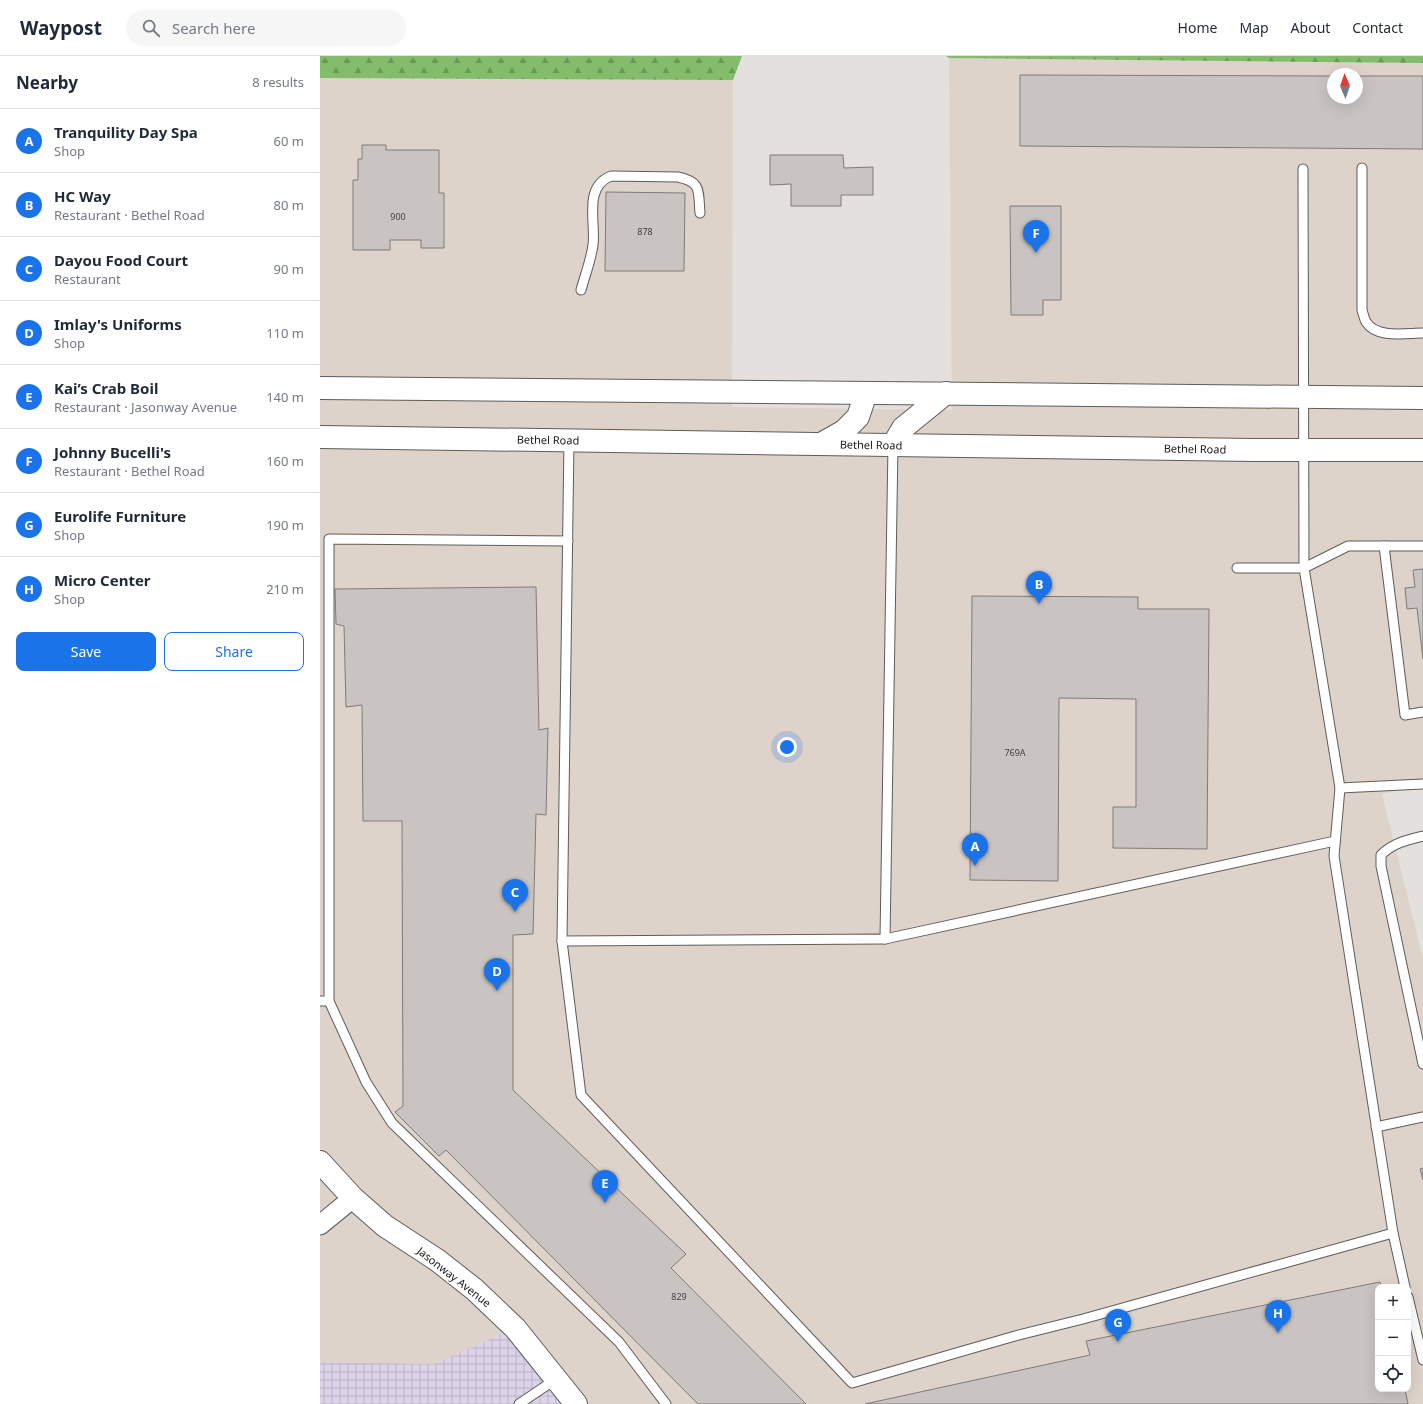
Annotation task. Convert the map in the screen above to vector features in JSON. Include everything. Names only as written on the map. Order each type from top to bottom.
[{"type":"main road","points":[[320,388],[1423,398]]},
{"type":"main road","points":[[821,444],[844,431],[858,417],[866,393]]},
{"type":"main road","points":[[893,445],[903,428],[946,393]]},
{"type":"main road","name":"Bethel Road","points":[[320,437],[893,445],[1423,450]]},
{"type":"main road","name":"Jasonway Avenue","points":[[320,1162],[353,1198],[385,1226],[437,1260],[474,1289],[515,1328],[576,1404]]},
{"type":"street","points":[[320,1225],[353,1198]]},
{"type":"lane","points":[[1303,168],[1304,568],[1340,788],[1334,856],[1393,1233],[1405,1284]]},
{"type":"lane","points":[[1362,168],[1362,310],[1366,322],[1375,330],[1388,334],[1423,333]]},
{"type":"lane","points":[[581,290],[593,245],[592,202],[597,186],[604,179],[618,176],[678,177],[688,179],[695,182],[698,186],[700,213]]},
{"type":"lane","points":[[569,440],[562,941],[581,1095],[852,1383],[1015,1336],[1083,1319],[1393,1233]]},
{"type":"lane","points":[[885,939],[893,445]]},
{"type":"lane","points":[[568,541],[329,539],[325,1001],[366,1082],[392,1123],[619,1342],[666,1404]]},
{"type":"lane","points":[[1237,568],[1304,568],[1348,546],[1423,546]]},
{"type":"lane","points":[[1384,546],[1405,715],[1423,712]]},
{"type":"lane","points":[[1340,788],[1423,784]]},
{"type":"lane","points":[[1423,836],[1398,843],[1388,848],[1381,855],[1381,866],[1423,1064]]},
{"type":"lane","points":[[562,941],[885,939],[1335,841]]},
{"type":"lane","points":[[1376,1127],[1423,1117]]},
{"type":"lane","points":[[1411,1310],[1423,1360]]},
{"type":"lane","points":[[519,1404],[556,1379]]},
{"type":"shaded area","points":[[949,58],[1423,63],[1423,785],[1382,794],[1423,958],[1423,1404],[574,1404],[515,1328],[434,1364],[320,1362],[320,78],[733,80],[732,407],[952,410]]},
{"type":"shaded area","points":[[515,1328],[574,1404],[320,1404],[320,1362],[434,1364]]},
{"type":"green space","points":[[320,56],[742,56],[733,80],[320,78]]},
{"type":"green space","points":[[946,56],[1423,56],[1423,63],[949,58]]},
{"type":"building","points":[[1020,75],[1327,76],[1327,104],[1363,104],[1363,76],[1423,76],[1423,149],[1020,146]]},
{"type":"building","points":[[362,145],[386,145],[386,150],[439,150],[439,193],[444,193],[444,248],[421,248],[421,240],[390,240],[390,250],[353,250],[353,180],[358,180],[358,159],[362,159]]},
{"type":"building","points":[[770,155],[843,155],[844,168],[873,167],[873,195],[841,195],[841,206],[791,206],[791,184],[770,185]]},
{"type":"building","points":[[606,192],[685,193],[684,271],[605,271]]},
{"type":"building","points":[[1010,206],[1061,206],[1061,300],[1043,300],[1043,315],[1011,315]]},
{"type":"building","points":[[1423,569],[1423,659],[1417,608],[1407,609],[1405,588],[1415,587],[1413,570]]},
{"type":"building","points":[[536,587],[539,730],[548,728],[546,815],[536,814],[533,934],[513,935],[513,1090],[686,1254],[671,1268],[806,1404],[698,1404],[446,1150],[439,1156],[395,1112],[403,1106],[402,821],[363,821],[362,705],[346,707],[344,626],[336,624],[335,589]]},
{"type":"building","points":[[972,596],[1138,597],[1138,609],[1209,609],[1207,849],[1113,848],[1113,807],[1136,807],[1136,699],[1059,698],[1058,881],[970,880]]},
{"type":"building","points":[[1423,1168],[1423,1180],[1420,1169]]},
{"type":"building","points":[[1380,1282],[1380,1284],[1375,1284],[1375,1392],[1406,1392],[1408,1404],[865,1404],[1090,1355],[1086,1341]]},
{"type":"place","name":"Johnny Bucelli's","points":[[1036,253]]},
{"type":"place","name":"HC Way","points":[[1039,604]]},
{"type":"place","name":"Tranquility Day Spa","points":[[975,866]]},
{"type":"place","name":"Dayou Food Court","points":[[515,912]]},
{"type":"place","name":"Imlay's Uniforms","points":[[497,991]]},
{"type":"place","name":"Kai’s Crab Boil","points":[[605,1203]]},
{"type":"place","name":"Micro Center","points":[[1278,1333]]},
{"type":"place","name":"Eurolife Furniture","points":[[1118,1342]]}]
